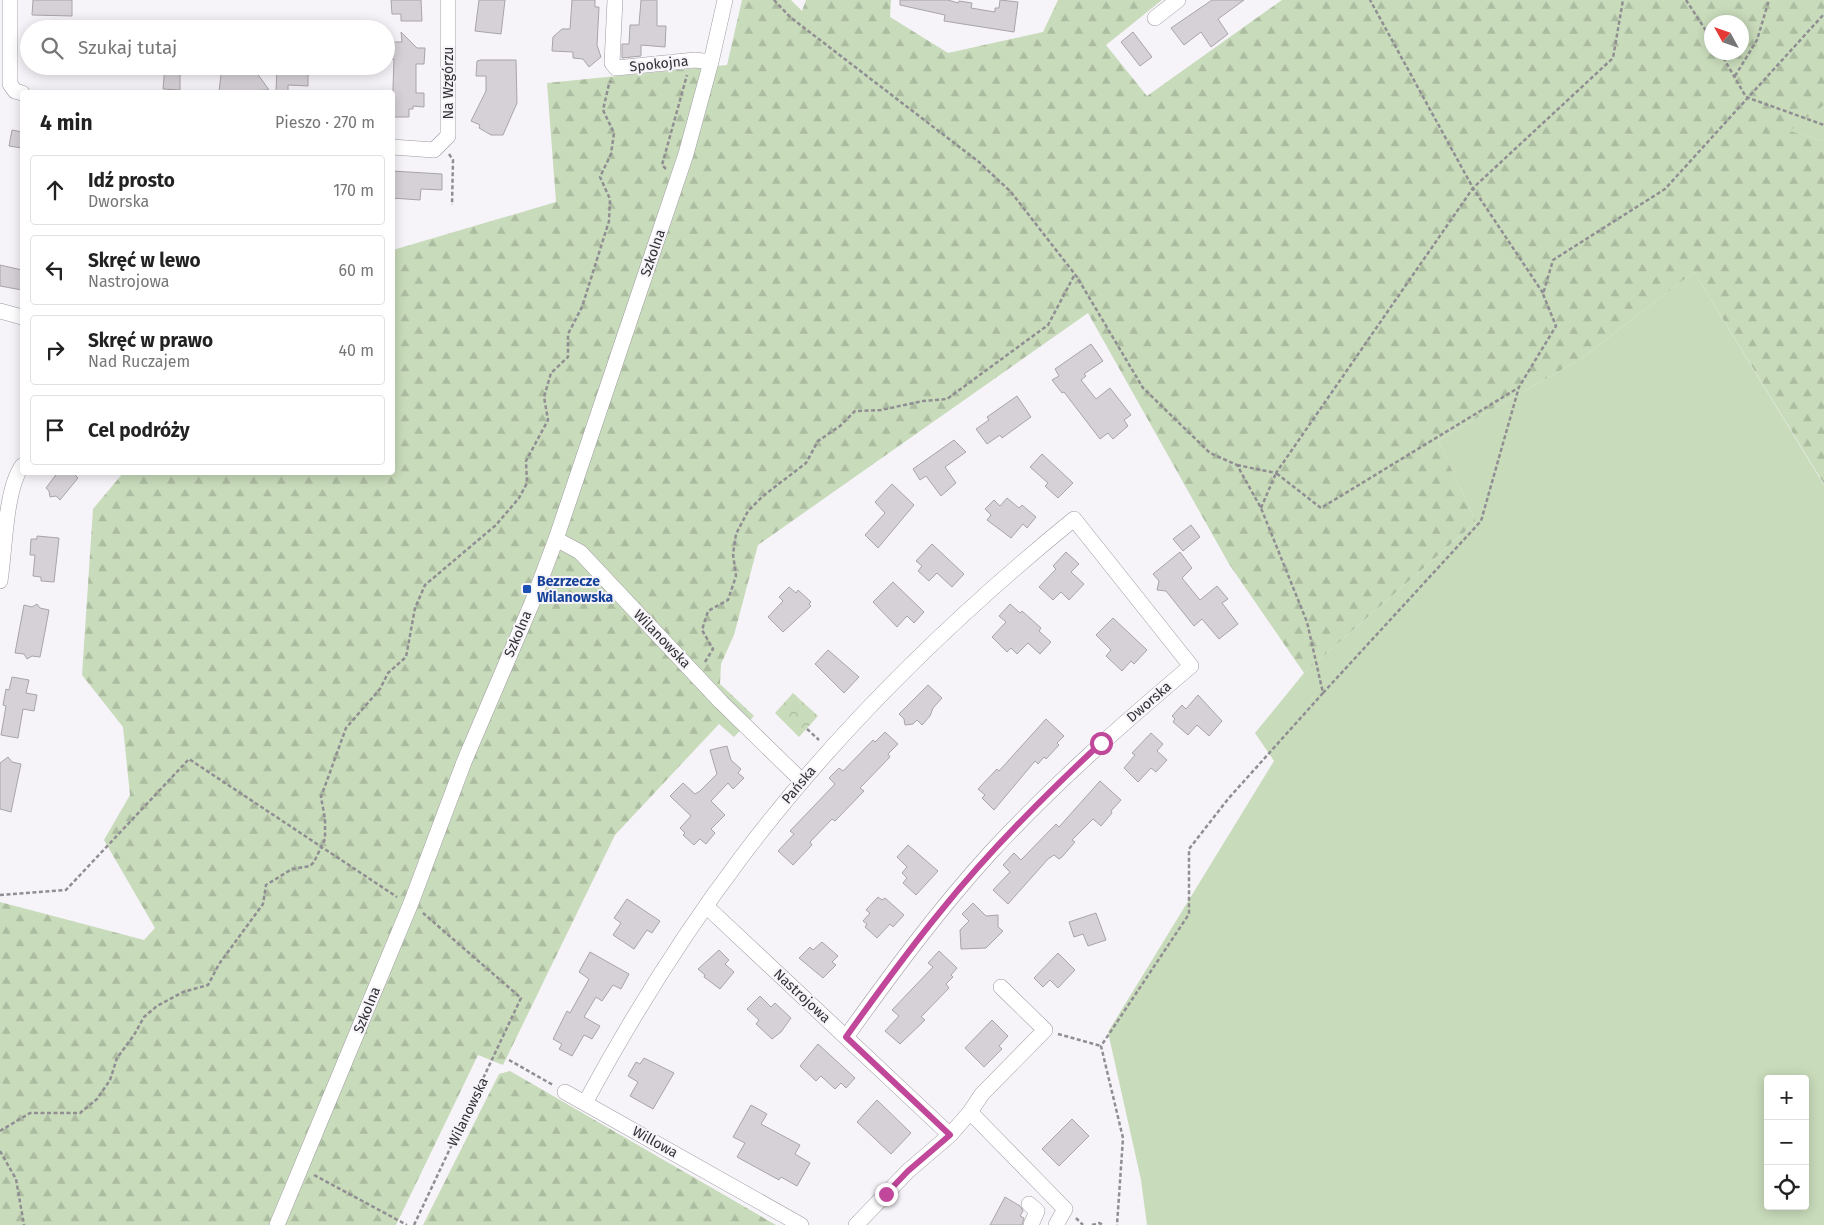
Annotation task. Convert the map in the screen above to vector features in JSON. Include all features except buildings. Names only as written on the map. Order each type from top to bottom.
[{"type":"street","points":[[10,0],[10,84],[15,91],[20,92]]},
{"type":"street","name":"Na Wzgórzu","points":[[441,142],[448,136],[448,0]]},
{"type":"street","name":"Spokojna","points":[[615,0],[612,63],[616,68],[706,61]]},
{"type":"street","name":"Szkolna","points":[[277,1225],[411,903],[467,754],[535,596],[556,539],[680,174],[706,61],[725,0]]},
{"type":"street","points":[[1155,18],[1178,0]]},
{"type":"street","points":[[395,147],[434,150],[441,142]]},
{"type":"street","points":[[0,311],[20,316]]},
{"type":"street","points":[[1,573],[6,490],[20,469]]},
{"type":"street","name":"Pańska","points":[[585,1103],[647,994],[706,906],[740,859],[802,781],[867,708],[939,636],[1074,519]]},
{"type":"street","name":"Dworska","points":[[846,1037],[915,944],[991,852],[1065,777],[1191,666],[1074,519]]},
{"type":"street","name":"Wilanowska","points":[[556,539],[580,552],[721,702],[802,781]]},
{"type":"street","name":"Nastrojowa","points":[[706,906],[946,1131]]},
{"type":"street","points":[[856,1225],[946,1131],[970,1112],[982,1094],[1045,1030],[1001,987]]},
{"type":"street","name":"Willowa","points":[[565,1092],[801,1225]]},
{"type":"street","points":[[970,1112],[1065,1209],[1056,1225]]},
{"type":"street","points":[[1029,1204],[1037,1211],[1029,1225]]},
{"type":"path","points":[[774,0],[790,17]]},
{"type":"path","points":[[1323,694],[1481,521],[1519,387],[1556,326],[1543,294],[1473,188],[1370,0]]},
{"type":"path","points":[[1261,508],[1276,473],[1473,188],[1614,58],[1623,0]]},
{"type":"path","points":[[1686,0],[1704,28]]},
{"type":"path","points":[[1735,76],[1757,40],[1769,0]]},
{"type":"path","points":[[1543,294],[1553,260],[1665,189],[1746,97],[1824,14]]},
{"type":"path","points":[[1725,60],[1746,97],[1824,125]]},
{"type":"path","points":[[665,175],[666,169],[662,165],[689,68],[698,70],[706,61]]},
{"type":"path","points":[[0,1131],[30,1113],[80,1112],[97,1099],[110,1080],[117,1058],[144,1017],[157,1006],[184,992],[208,985],[219,964],[263,904],[266,885],[292,869],[310,866],[322,848],[326,839],[326,820],[321,798],[346,728],[380,689],[388,673],[406,657],[416,608],[425,584],[496,525],[519,498],[527,483],[526,461],[548,420],[544,397],[551,374],[568,358],[568,334],[582,307],[610,221],[610,199],[600,176],[611,154],[614,133],[603,110],[608,84],[628,67]]},
{"type":"path","points":[[441,142],[453,160],[452,205]]},
{"type":"path","points":[[696,674],[712,653],[713,648],[702,630],[708,611],[728,600],[736,576],[733,554],[736,534],[748,511],[806,464],[818,441],[840,426],[855,411],[881,410],[923,401],[947,399],[1048,325],[1075,274]]},
{"type":"path","points":[[1237,465],[1276,473],[1321,508],[1519,387]]},
{"type":"path","points":[[0,895],[66,890],[189,759],[392,894],[411,903]]},
{"type":"path","name":"Wilanowska","points":[[411,903],[521,998],[414,1225]]},
{"type":"path","points":[[1045,1030],[1100,1046]]},
{"type":"path","points":[[509,1060],[565,1092]]},
{"type":"path","points":[[0,1152],[16,1178],[24,1225]]},
{"type":"path","points":[[302,1168],[407,1225]]},
{"type":"path","points":[[1092,1225],[1104,1225]]},
{"type":"green space","points":[[742,0],[791,0],[802,11],[806,0],[891,0],[890,17],[948,53],[1043,32],[1058,0],[1162,0],[1106,45],[1147,96],[1282,0],[1824,0],[1824,105],[1790,131],[1824,141],[1824,484],[1694,272],[1582,358],[1438,440],[1476,522],[1304,673],[1229,564],[1088,313],[758,545],[734,635],[721,664],[720,684],[754,716],[734,737],[719,724],[615,835],[503,1065],[478,1055],[396,1225],[0,1225],[0,902],[144,940],[155,928],[104,840],[130,795],[123,727],[82,675],[93,509],[121,475],[395,475],[395,249],[556,202],[547,83],[727,65]]},
{"type":"green space","points":[[1824,105],[1824,141],[1789,131]]},
{"type":"green space","points":[[1694,272],[1824,485],[1824,1225],[1147,1225],[1141,1180],[1108,1032],[1274,761],[1255,733],[1304,673],[1476,522],[1438,440],[1582,358]]},
{"type":"green space","points":[[793,693],[818,716],[799,737],[775,713]]},
{"type":"green space","points":[[510,1071],[776,1225],[423,1225],[499,1074]]},
{"type":"place","name":"Bezrzecze Wilanowska","points":[[527,589]]},
{"type":"route","points":[[886,1194],[908,1171],[950,1135],[846,1037],[888,978],[940,911],[991,852],[1101,743]]}]
